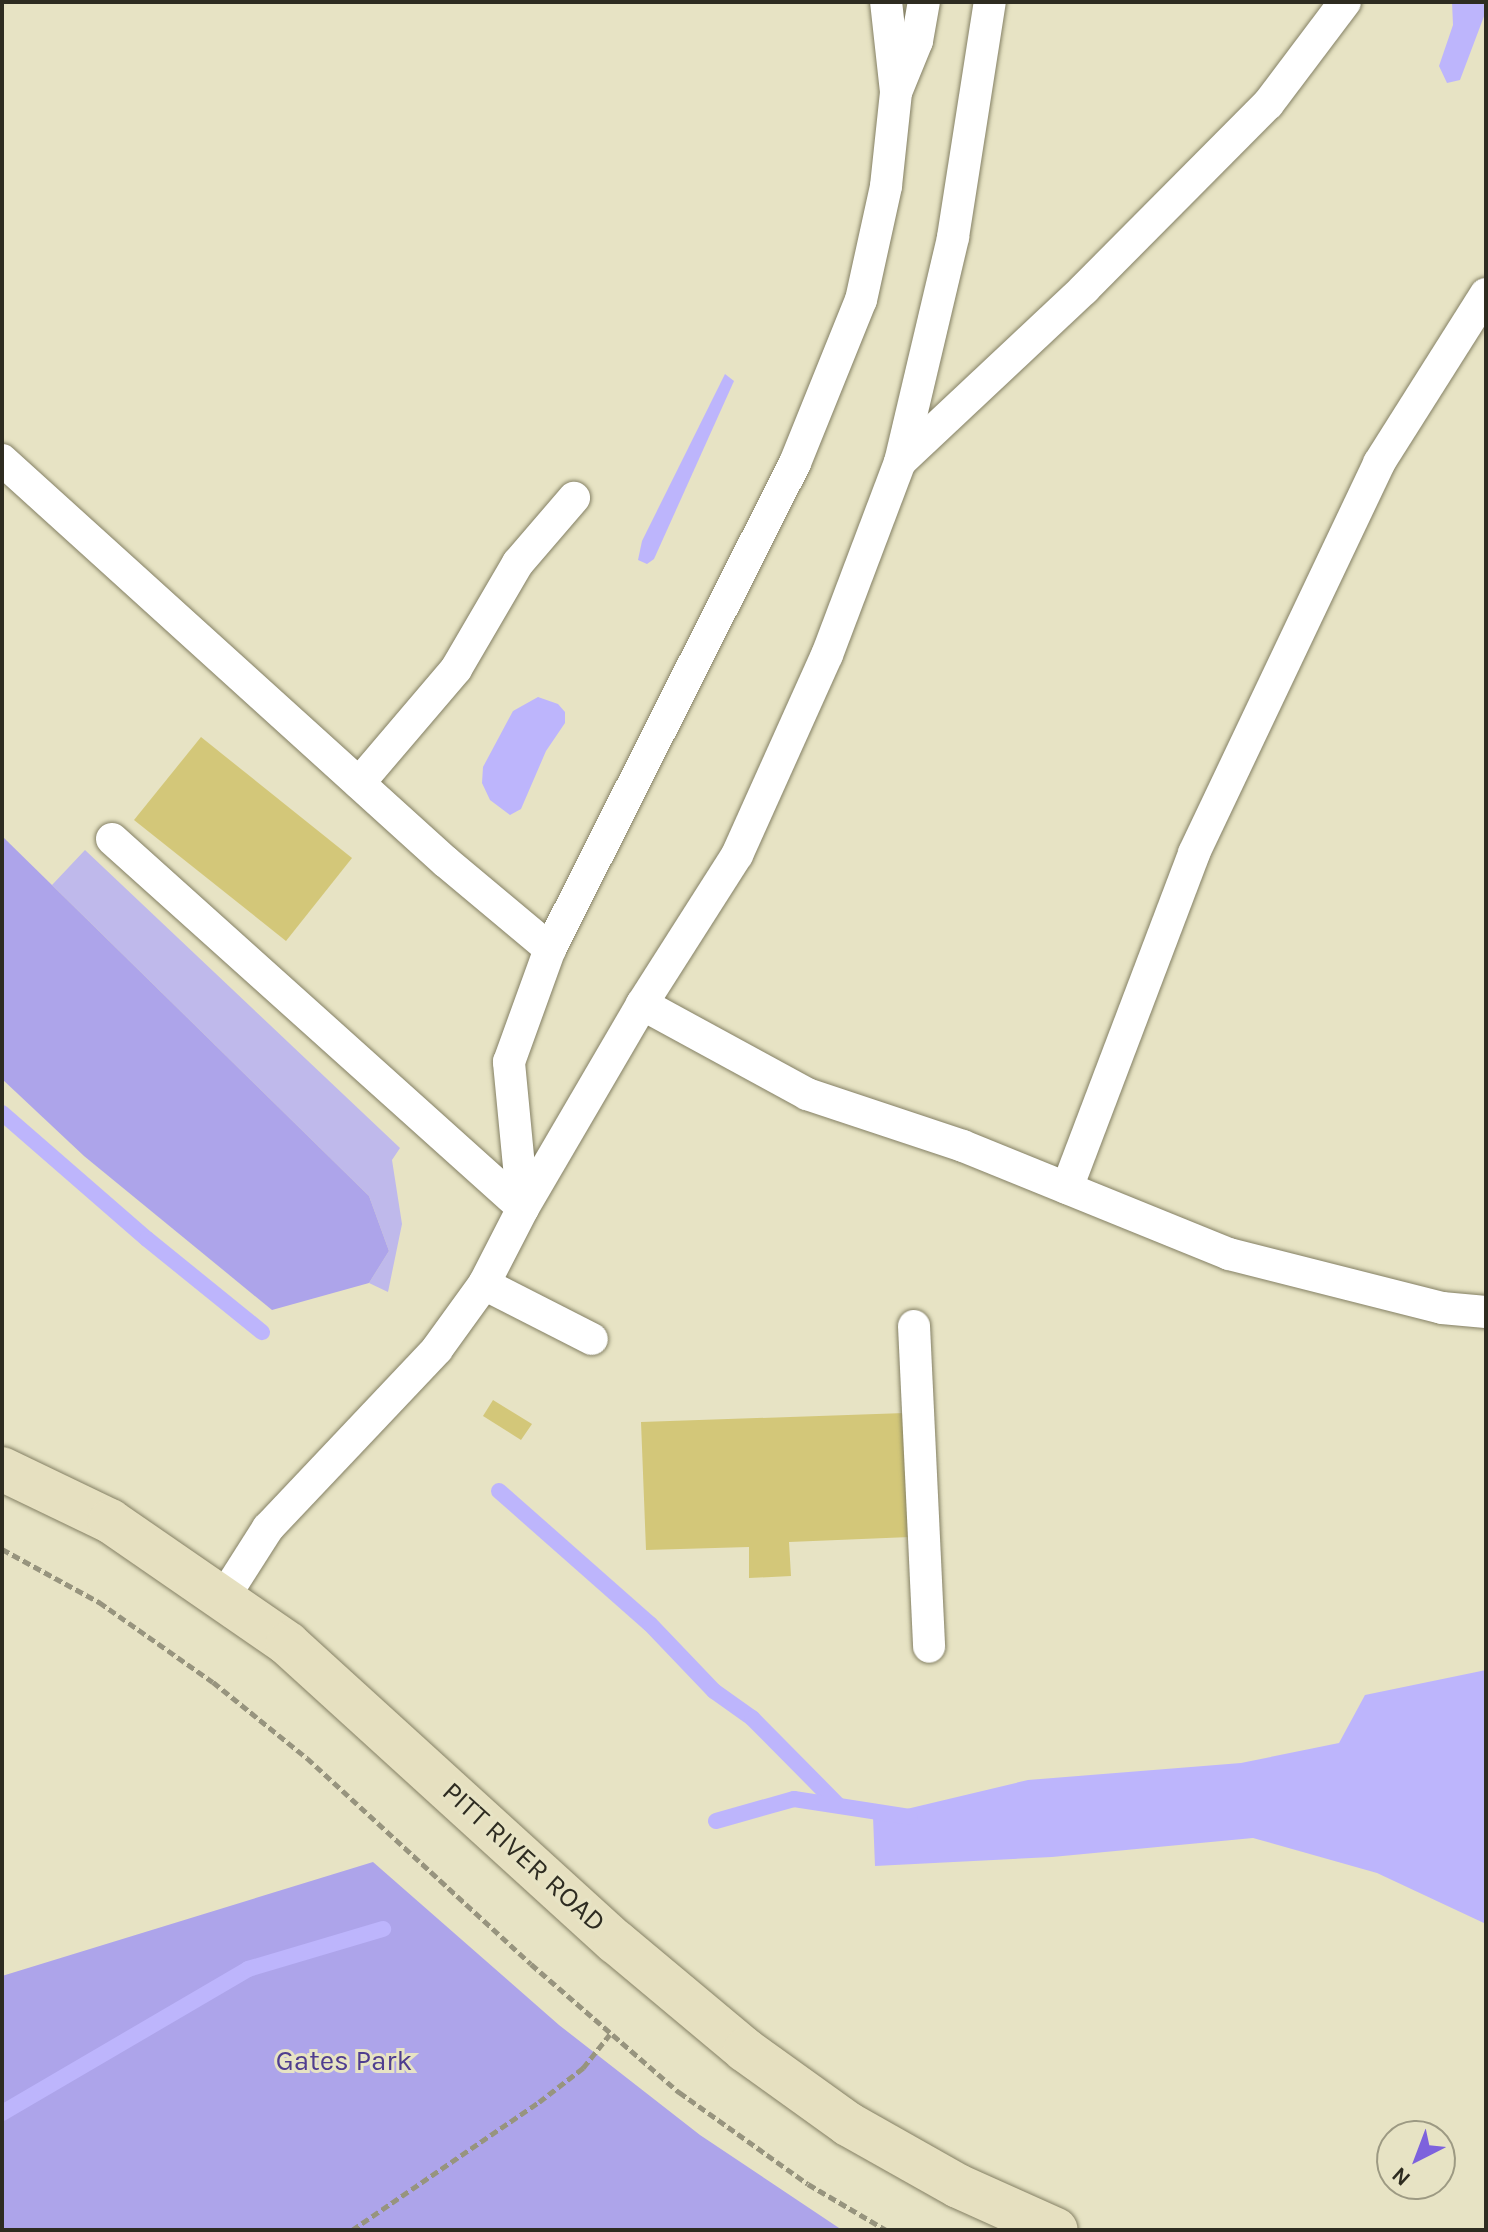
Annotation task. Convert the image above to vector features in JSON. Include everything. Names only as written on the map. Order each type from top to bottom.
[{"type":"main road","name":"PITT RIVER ROAD","points":[[2,1469],[110,1521],[288,1644],[616,1942],[745,2050],[848,2124],[905,2158],[958,2186],[1056,2230]]},
{"type":"lane","points":[[523,1208],[509,1062],[550,949],[801,450],[861,300],[886,186],[896,92],[886,2]]},
{"type":"lane","points":[[896,92],[917,41],[924,2]]},
{"type":"lane","points":[[224,1597],[268,1528],[437,1349],[484,1284],[523,1208],[642,1004],[737,855],[827,655],[900,462],[953,237],[990,2]]},
{"type":"lane","points":[[900,462],[1084,289],[1268,104],[1345,2]]},
{"type":"lane","points":[[1067,1188],[1194,853],[1379,463],[1486,294]]},
{"type":"lane","points":[[2,460],[359,783],[550,949]]},
{"type":"lane","points":[[359,783],[456,669],[518,563],[574,498]]},
{"type":"lane","points":[[112,839],[523,1208]]},
{"type":"lane","points":[[642,1004],[807,1094],[963,1146],[1229,1254],[1442,1308],[1486,1312]]},
{"type":"lane","points":[[484,1284],[592,1339]]},
{"type":"lane","points":[[914,1326],[929,1647]]},
{"type":"path","points":[[2,1549],[99,1602],[237,1701],[307,1758],[610,2034],[730,2131],[808,2184],[886,2230]]},
{"type":"path","points":[[352,2230],[539,2102],[583,2068],[610,2034]]},
{"type":"shaded area","points":[[1452,2],[1486,2],[1486,11],[1460,80],[1447,83],[1439,66],[1453,25]]},
{"type":"shaded area","points":[[725,374],[734,381],[654,559],[647,564],[638,560],[642,541]]},
{"type":"shaded area","points":[[538,697],[558,704],[565,712],[565,723],[546,751],[521,809],[510,815],[490,800],[482,783],[483,767],[513,711]]},
{"type":"shaded area","points":[[85,850],[400,1148],[392,1160],[402,1224],[388,1292],[369,1283],[389,1251],[369,1196],[52,885]]},
{"type":"shaded area","points":[[1486,1670],[1486,1924],[1377,1873],[1253,1838],[1052,1857],[875,1866],[873,1817],[1028,1780],[1241,1763],[1339,1743],[1365,1695]]},
{"type":"green space","points":[[2,836],[369,1196],[389,1251],[369,1283],[272,1310],[84,1156],[2,1079]]},
{"type":"green space","name":"Gates Park","points":[[373,1862],[559,2025],[700,2135],[842,2230],[2,2230],[2,1976]]},
{"type":"building","points":[[201,737],[352,858],[286,941],[134,820]]},
{"type":"building","points":[[493,1400],[532,1424],[521,1440],[483,1416]]},
{"type":"building","points":[[905,1413],[910,1537],[789,1542],[791,1576],[749,1578],[749,1547],[646,1550],[641,1422]]},
{"type":"waterway","points":[[2,1113],[147,1239],[262,1332]]},
{"type":"waterway","points":[[499,1491],[650,1624],[714,1691],[752,1718],[837,1804]]},
{"type":"waterway","points":[[716,1821],[794,1799],[910,1817]]},
{"type":"waterway","points":[[2,2113],[248,1969],[383,1929]]}]
